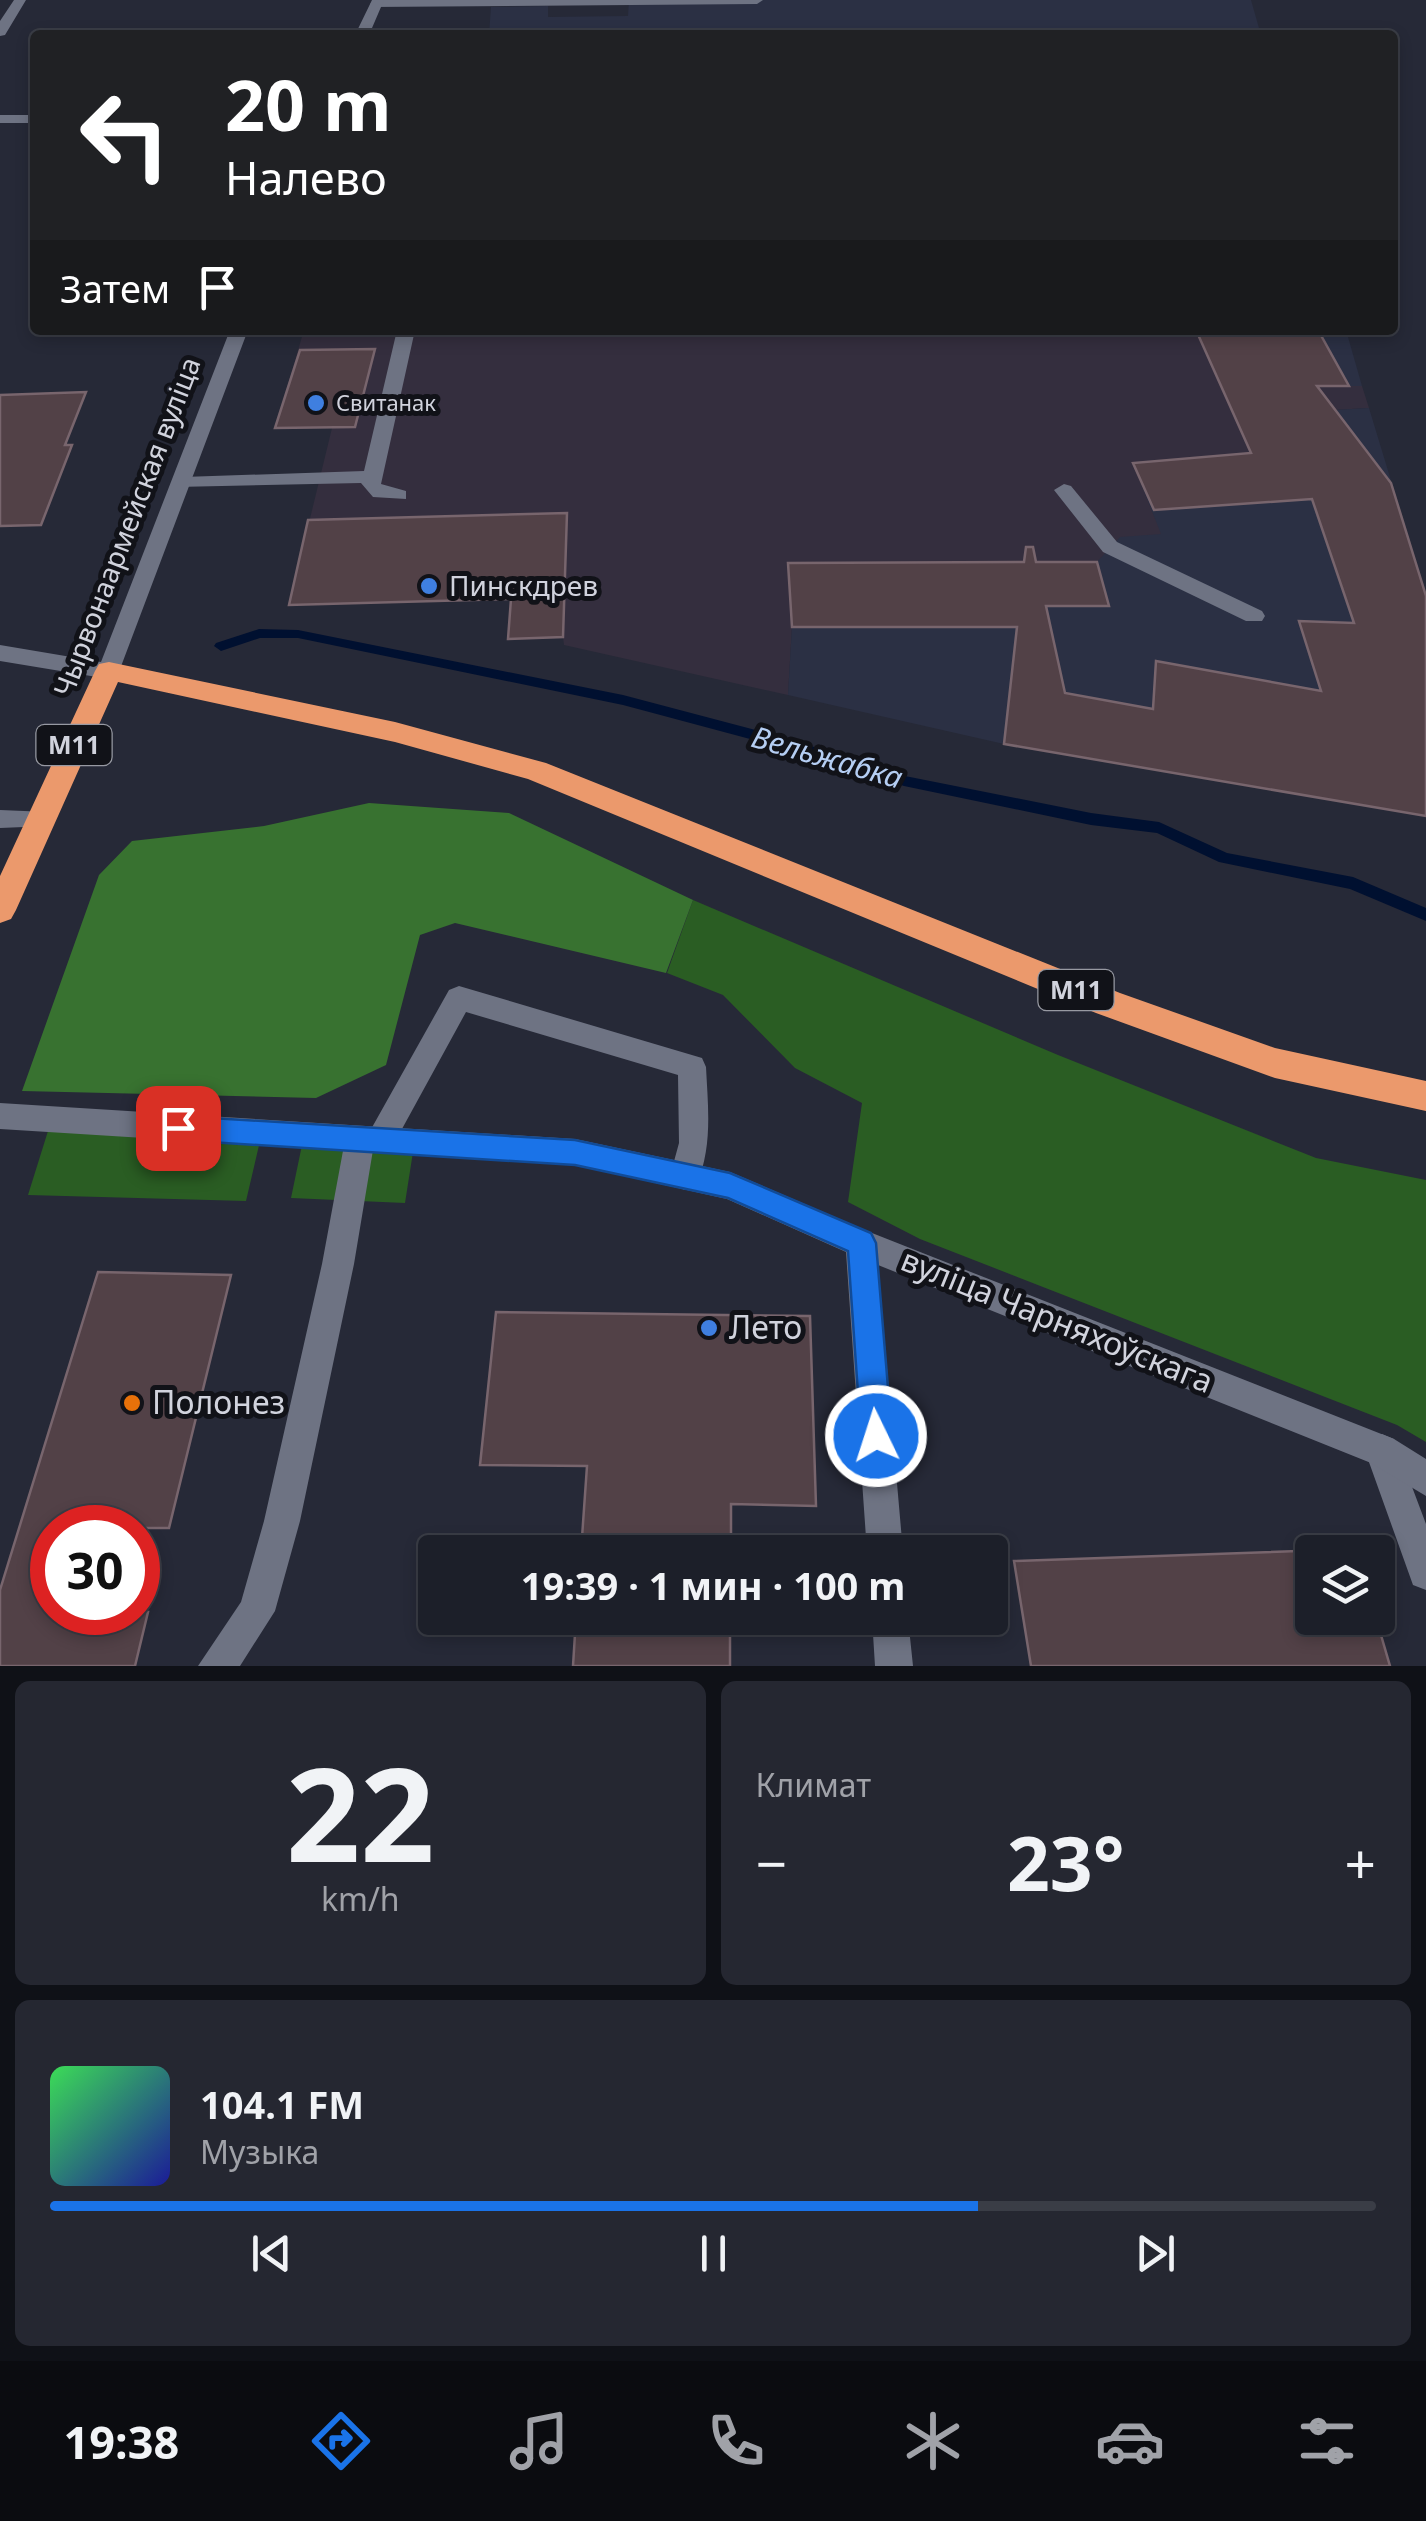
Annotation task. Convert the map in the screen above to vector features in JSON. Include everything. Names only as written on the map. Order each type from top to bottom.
[{"type":"highway","name":"Чырвонаармейская вуліца","points":[[0,910],[109,671]]},
{"type":"highway","name":"М11","points":[[109,671],[395,732],[536,771],[1108,1004],[1275,1063],[1426,1096]]},
{"type":"street","points":[[0,32],[20,0]]},
{"type":"street","points":[[364,30],[377,2],[757,0]]},
{"type":"street","points":[[0,119],[30,119]]},
{"type":"street","name":"Чырвонаармейская вуліца","points":[[109,671],[236,335]]},
{"type":"street","points":[[399,495],[375,490],[372,477],[405,335]]},
{"type":"street","points":[[183,484],[372,477]]},
{"type":"street","points":[[1064,490],[1110,547],[1254,616]]},
{"type":"street","points":[[0,653],[109,671]]},
{"type":"street","points":[[0,819],[39,819]]},
{"type":"street","points":[[217,1666],[257,1611],[282,1520],[338,1264],[370,1140],[459,998],[692,1067],[694,1143],[685,1176]]},
{"type":"street","points":[[0,1116],[575,1152],[730,1186],[862,1243]]},
{"type":"street","name":"вуліца Чарняхоўскага","points":[[884,1535],[862,1243],[1382,1451],[1426,1478]]},
{"type":"street","points":[[1382,1451],[1426,1572]]},
{"type":"street","points":[[891,1635],[894,1666]]},
{"type":"shaded area","points":[[629,0],[1251,0],[1260,30],[489,30],[491,7],[548,6],[548,17],[628,16]]},
{"type":"shaded area","points":[[303,335],[1321,335],[1348,386],[1362,386],[1369,408],[1265,414],[1290,450],[1133,463],[1162,534],[1109,606],[1050,627],[792,627],[788,695],[564,645],[563,637],[508,639],[510,599],[289,605],[332,428],[275,428]]},
{"type":"shaded area","points":[[1321,335],[1347,335],[1362,386],[1349,386]]},
{"type":"shaded area","points":[[1369,408],[1426,596],[1426,816],[1004,744],[788,695],[792,627],[1050,627],[1046,606],[1108,606],[1097,562],[1120,537],[1161,534],[1133,463],[1289,450],[1264,414]]},
{"type":"green space","points":[[369,803],[509,813],[693,900],[666,973],[455,923],[420,935],[386,1065],[316,1098],[22,1091],[99,875],[132,841],[264,826]]},
{"type":"green space","points":[[693,900],[1058,1055],[1316,1158],[1426,1180],[1426,1442],[1397,1425],[920,1239],[848,1202],[862,1103],[795,1068],[723,995],[667,973]]},
{"type":"green space","points":[[48,1131],[260,1141],[246,1201],[28,1195]]},
{"type":"green space","points":[[302,1145],[413,1152],[405,1203],[291,1198]]},
{"type":"building","points":[[1198,335],[1321,335],[1349,386],[1317,386],[1391,483],[1426,596],[1426,816],[1004,744],[1017,627],[792,627],[788,563],[1024,562],[1026,547],[1033,547],[1036,562],[1097,562],[1109,606],[1046,606],[1065,693],[1153,709],[1156,661],[1321,691],[1299,621],[1354,623],[1312,499],[1154,510],[1133,463],[1251,453]]},
{"type":"building","points":[[375,349],[355,427],[275,428],[300,350]]},
{"type":"building","points":[[86,392],[65,445],[72,445],[41,525],[0,526],[0,395]]},
{"type":"building","name":"Пинскдрев","points":[[567,513],[563,637],[508,639],[511,599],[289,605],[308,520]]},
{"type":"building","points":[[98,1272],[231,1275],[169,1528],[160,1528],[160,1505],[30,1505],[30,1635],[142,1635],[135,1666],[0,1666],[0,1590]]},
{"type":"building","points":[[496,1312],[810,1316],[816,1506],[731,1504],[731,1535],[582,1535],[587,1466],[480,1465]]},
{"type":"building","points":[[1295,1551],[1295,1635],[1381,1635],[1390,1666],[1031,1666],[1014,1561]]},
{"type":"building","points":[[575,1635],[730,1635],[730,1666],[573,1666]]},
{"type":"waterway","name":"Вельжабка","points":[[221,646],[259,633],[298,634],[623,700],[789,744],[904,781],[1091,819],[1159,828],[1224,858],[1353,883],[1426,915]]},
{"type":"place","name":"Свитанак","points":[[316,403]]},
{"type":"place","name":"Пинскдрев","points":[[429,586]]},
{"type":"place","name":"Лето","points":[[709,1328]]},
{"type":"place","name":"Полонез","points":[[132,1403]]},
{"type":"route","points":[[178,1128],[575,1152],[730,1186],[862,1243],[876,1436]]}]
